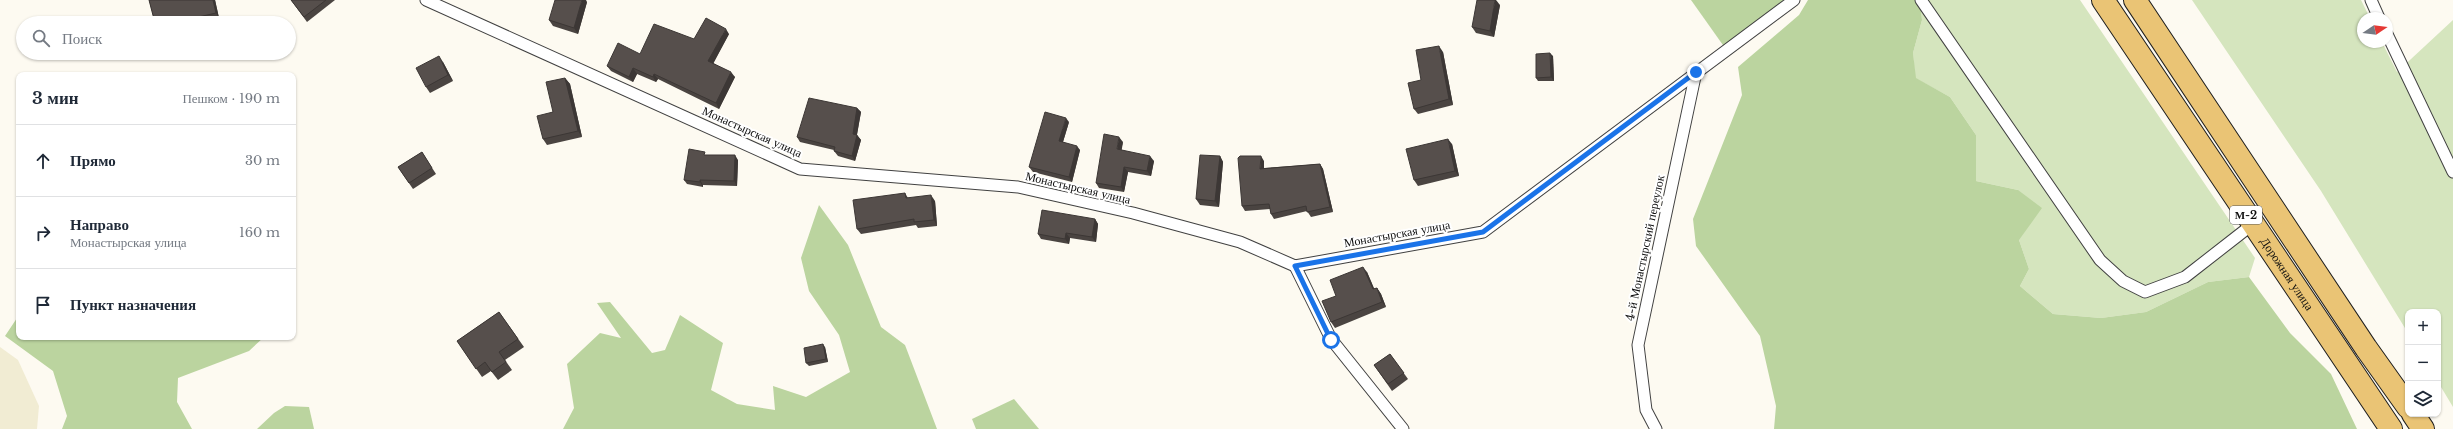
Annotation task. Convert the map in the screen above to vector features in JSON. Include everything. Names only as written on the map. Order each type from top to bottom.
[{"type":"main road","name":"Дорожная улица","points":[[2102,0],[2391,429]]},
{"type":"main road","name":"Дорожная улица","points":[[2135,0],[2405,403]]},
{"type":"main road","points":[[2415,417],[2423,429]]},
{"type":"lane","name":"Монастырская улица","points":[[426,0],[800,169],[1018,187],[1133,213],[1240,242],[1295,266],[1483,232],[1794,0]]},
{"type":"lane","points":[[1921,0],[2100,260],[2123,281],[2144,292],[2185,277],[2252,224]]},
{"type":"lane","points":[[2371,0],[2376,12]]},
{"type":"lane","points":[[2393,47],[2453,172]]},
{"type":"lane","name":"4-й Монастырский переулок","points":[[1656,429],[1646,410],[1638,345],[1696,72]]},
{"type":"lane","points":[[1295,266],[1331,340],[1403,429]]},
{"type":"shaded area","points":[[0,347],[18,360],[39,406],[37,429],[0,429]]},
{"type":"green space","points":[[1691,0],[1798,0],[1793,7],[1730,55]]},
{"type":"green space","points":[[1808,0],[1920,0],[1922,20],[1913,53],[1916,78],[1950,97],[1976,135],[1976,181],[2018,190],[2042,208],[2019,240],[2029,269],[2020,286],[2053,314],[2101,318],[2146,312],[2208,282],[2249,277],[2290,333],[2331,374],[2357,429],[1774,429],[1776,406],[1760,336],[1696,246],[1693,219],[1742,95],[1738,67],[1799,15]]},
{"type":"green space","points":[[1920,0],[2080,0],[2255,258],[2249,277],[2208,282],[2146,312],[2101,318],[2053,314],[2020,286],[2029,269],[2019,240],[2018,190],[1976,181],[1976,135],[1950,97],[1915,78],[1913,53],[1922,20]]},
{"type":"green space","points":[[2192,0],[2361,0],[2367,12],[2357,12],[2357,48],[2385,48],[2397,72],[2453,20],[2453,407],[2441,387],[2441,309],[2405,309],[2405,328],[2321,191]]},
{"type":"green space","points":[[819,205],[848,245],[881,327],[905,345],[937,429],[563,429],[574,408],[567,364],[600,333],[621,338],[597,303],[610,302],[652,353],[665,350],[680,315],[723,343],[711,390],[737,404],[775,410],[773,386],[806,397],[850,372],[839,335],[809,291],[801,258]]},
{"type":"green space","points":[[16,320],[16,340],[261,340],[249,351],[178,378],[177,402],[192,429],[62,429],[67,416],[53,371],[5,336]]},
{"type":"green space","points":[[1014,399],[1039,429],[976,429],[972,419]]},
{"type":"green space","points":[[285,406],[309,407],[314,429],[257,429],[274,413]]},
{"type":"building","points":[[149,0],[213,0],[216,13],[203,16],[153,16]]},
{"type":"building","points":[[291,0],[326,0],[304,17]]},
{"type":"building","points":[[555,0],[582,0],[574,28],[549,20]]},
{"type":"building","points":[[1477,0],[1495,0],[1490,31],[1472,27]]},
{"type":"building","points":[[706,18],[726,29],[708,61],[731,72],[716,103],[654,74],[653,77],[633,68],[629,77],[607,66],[618,43],[640,54],[654,24],[694,39]]},
{"type":"building","points":[[1439,46],[1449,99],[1414,109],[1408,83],[1421,80],[1416,50]]},
{"type":"building","points":[[1550,53],[1551,77],[1536,78],[1536,54]]},
{"type":"building","points":[[439,56],[448,75],[426,87],[416,68]]},
{"type":"building","points":[[565,78],[578,131],[543,139],[537,116],[553,112],[546,82]]},
{"type":"building","points":[[809,98],[857,108],[853,134],[857,135],[852,156],[834,151],[835,147],[797,137]]},
{"type":"building","points":[[1045,112],[1066,118],[1059,141],[1077,146],[1069,177],[1029,167]]},
{"type":"building","points":[[1104,134],[1119,137],[1117,149],[1150,156],[1147,171],[1124,167],[1121,187],[1096,183]]},
{"type":"building","points":[[1448,139],[1455,171],[1414,180],[1406,149]]},
{"type":"building","points":[[689,149],[705,152],[704,155],[735,155],[734,181],[700,180],[700,182],[684,180]]},
{"type":"building","points":[[422,152],[432,168],[409,183],[398,167]]},
{"type":"building","points":[[1200,155],[1220,156],[1215,201],[1196,199]]},
{"type":"building","points":[[1240,156],[1261,156],[1260,169],[1320,164],[1330,207],[1307,212],[1306,206],[1271,214],[1269,204],[1242,206],[1238,158]]},
{"type":"building","points":[[905,193],[906,198],[931,195],[934,220],[914,222],[914,219],[857,229],[853,200]]},
{"type":"building","points":[[1042,210],[1095,219],[1092,237],[1066,233],[1065,239],[1038,234]]},
{"type":"building","points":[[1363,267],[1373,289],[1377,288],[1382,302],[1331,322],[1322,301],[1336,296],[1330,280]]},
{"type":"building","points":[[499,312],[518,339],[499,352],[506,362],[492,372],[485,362],[476,369],[457,341]]},
{"type":"building","points":[[823,344],[826,359],[806,363],[804,348]]},
{"type":"building","points":[[1390,354],[1404,373],[1388,384],[1374,365]]},
{"type":"route","points":[[1331,340],[1295,266],[1483,232],[1696,72]]}]
